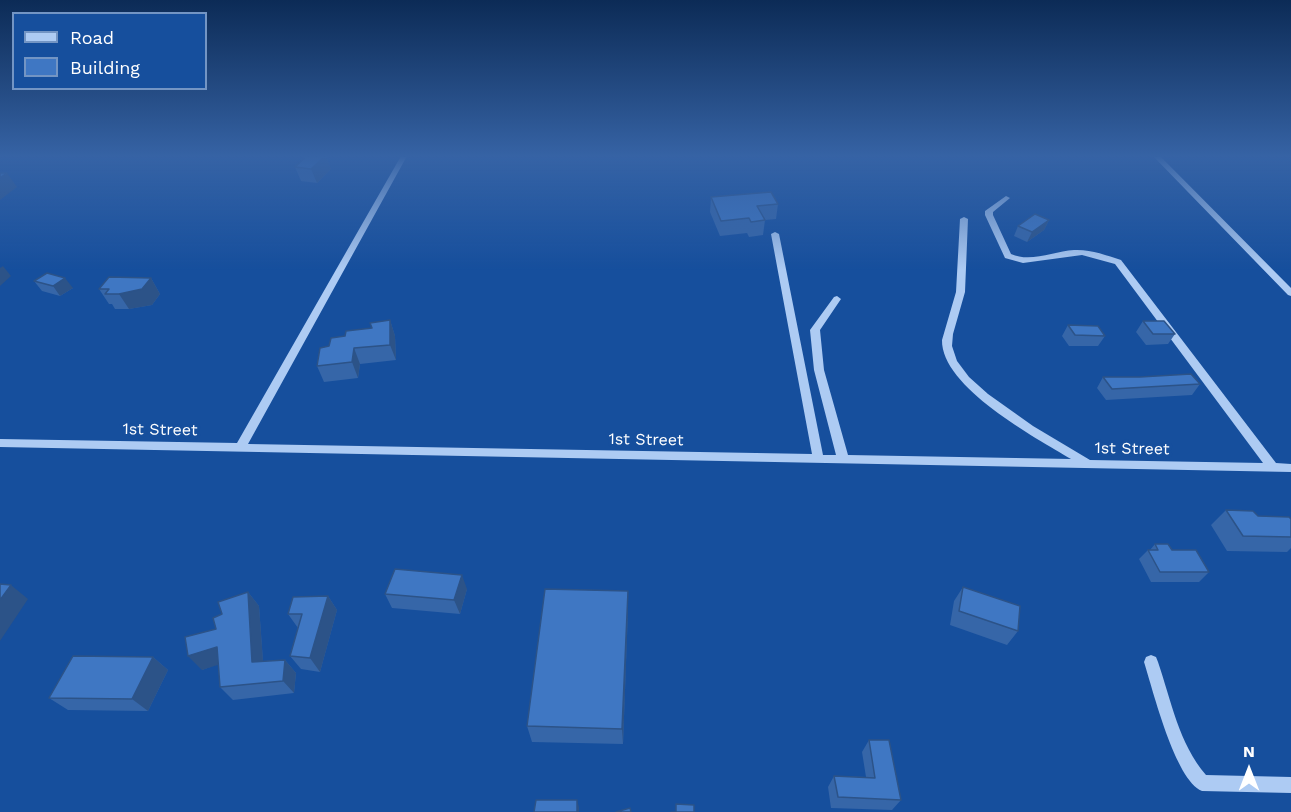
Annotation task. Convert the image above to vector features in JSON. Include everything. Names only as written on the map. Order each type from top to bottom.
[{"type":"street","points":[[240,448],[383,194]]},
{"type":"street","points":[[1193,194],[1291,293]]},
{"type":"street","points":[[1006,198],[989,211],[989,215],[1008,256],[1020,260],[1075,251],[1118,262],[1273,468]]},
{"type":"street","points":[[964,219],[959,300],[948,334],[947,347],[954,364],[981,394],[1089,464]]},
{"type":"street","points":[[775,234],[818,459]]},
{"type":"street","points":[[837,299],[815,330],[819,370],[843,459]]},
{"type":"street","name":"1st Street","points":[[0,443],[1291,468]]},
{"type":"street","points":[[1151,662],[1186,760],[1195,777],[1202,783],[1291,785]]},
{"type":"building","points":[[772,194],[778,204],[757,206],[765,220],[751,222],[749,218],[721,221],[711,197]]},
{"type":"building","points":[[1035,214],[1049,220],[1032,232],[1018,226]]},
{"type":"building","points":[[47,273],[65,278],[53,286],[34,281]]},
{"type":"building","points":[[109,277],[151,278],[142,289],[119,294],[105,294],[109,289],[99,289]]},
{"type":"building","points":[[390,320],[390,345],[354,348],[352,362],[317,366],[320,348],[329,346],[331,338],[345,336],[346,331],[372,328],[370,323]]},
{"type":"building","points":[[1143,321],[1164,321],[1175,334],[1153,334]]},
{"type":"building","points":[[1068,325],[1098,326],[1105,336],[1075,335]]},
{"type":"building","points":[[1191,374],[1200,384],[1112,389],[1103,377],[1140,377]]},
{"type":"building","points":[[1226,510],[1253,511],[1258,516],[1289,517],[1291,537],[1243,536]]},
{"type":"building","points":[[1155,544],[1168,544],[1172,550],[1196,550],[1209,572],[1160,572],[1148,550],[1158,550]]},
{"type":"building","points":[[395,569],[462,575],[454,600],[385,594]]},
{"type":"building","points":[[0,584],[11,585],[0,600]]},
{"type":"building","points":[[963,587],[1020,606],[1018,631],[959,611]]},
{"type":"building","points":[[545,589],[628,591],[622,729],[527,726]]},
{"type":"building","points":[[248,592],[252,662],[285,660],[283,681],[220,687],[217,647],[188,656],[185,637],[216,629],[213,618],[222,614],[218,602]]},
{"type":"building","points":[[328,596],[310,658],[290,656],[302,614],[288,614],[293,597]]},
{"type":"building","points":[[73,656],[153,657],[132,699],[49,698]]},
{"type":"building","points":[[869,740],[889,740],[901,800],[838,797],[834,776],[875,778]]},
{"type":"building","points":[[536,800],[577,800],[577,812],[534,812]]},
{"type":"building","points":[[676,804],[694,805],[694,812],[676,812]]},
{"type":"building","points":[[630,808],[631,812],[616,812]]}]
